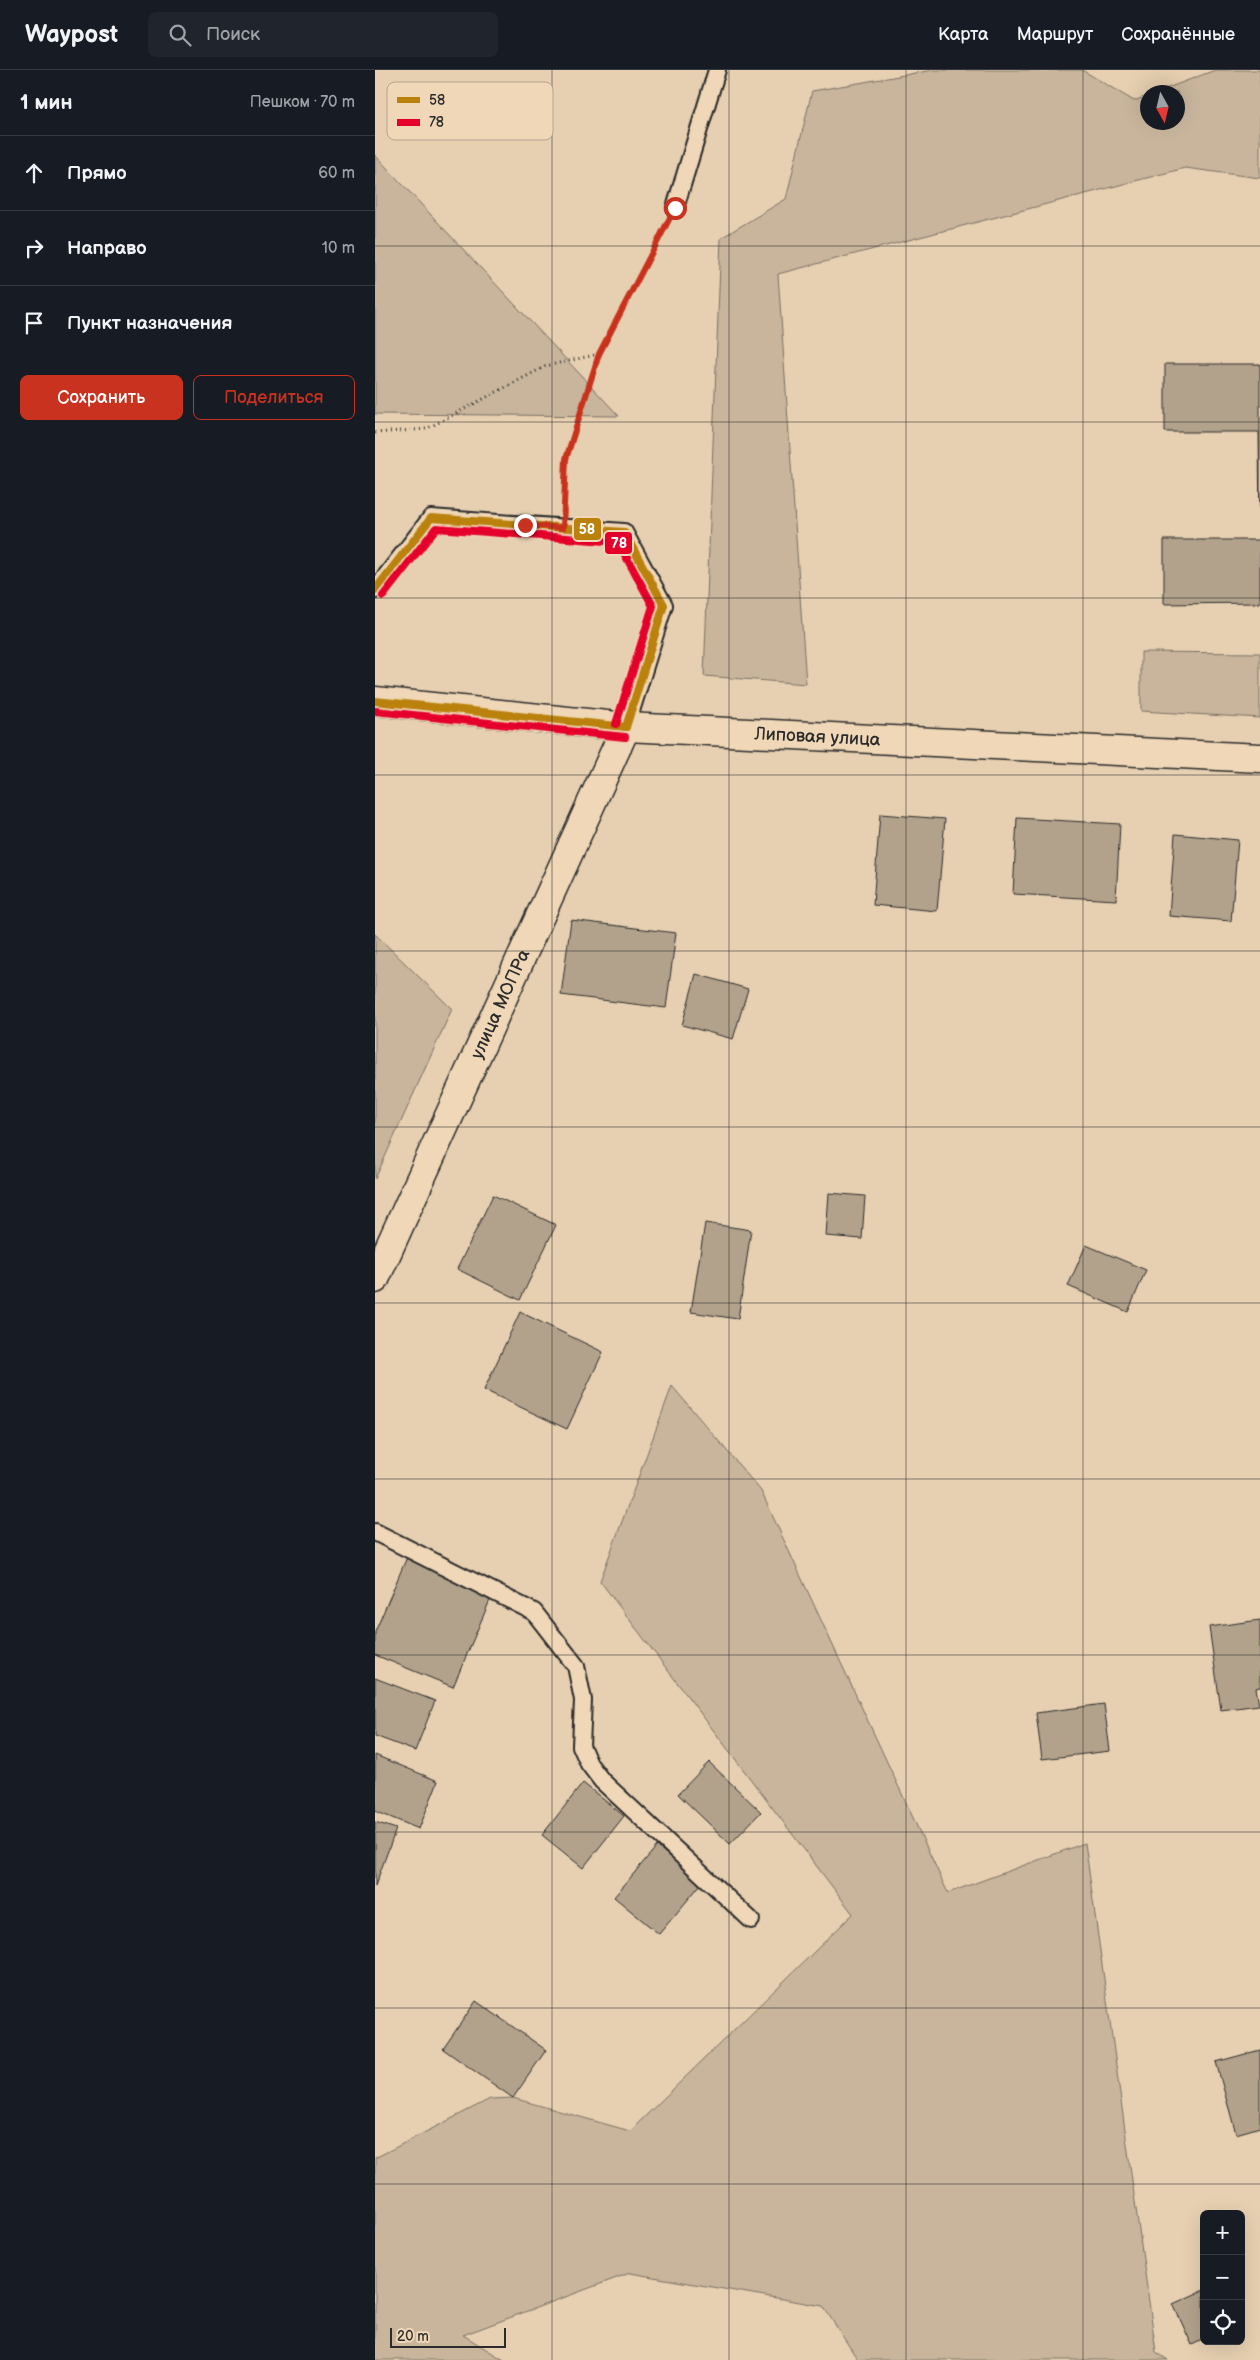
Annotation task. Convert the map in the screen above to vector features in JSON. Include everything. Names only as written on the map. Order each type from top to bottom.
[{"type":"street","name":"Липовая улица","points":[[375,702],[626,727],[1260,758]]},
{"type":"street","name":"улица МОПРа","points":[[375,1279],[626,727]]},
{"type":"lane","points":[[675,208],[717,70]]},
{"type":"lane","points":[[375,590],[431,518],[623,532],[664,605],[626,727]]},
{"type":"lane","points":[[375,1532],[534,1612],[575,1666],[583,1700],[581,1746],[589,1764],[603,1781],[751,1920]]},
{"type":"path","points":[[563,528],[566,459],[599,354],[675,208]]},
{"type":"path","points":[[375,433],[426,429],[546,366],[599,354]]},
{"type":"shaded area","points":[[933,70],[1082,70],[1134,101],[1140,99],[1140,130],[1185,130],[1185,85],[1175,85],[1215,70],[1260,70],[1260,178],[1185,168],[778,274],[806,684],[704,676],[721,238],[786,199],[812,91]]},
{"type":"shaded area","points":[[375,155],[619,416],[375,414]]},
{"type":"shaded area","points":[[1141,652],[1260,653],[1260,718],[1141,711]]},
{"type":"shaded area","points":[[375,934],[452,1009],[375,1179]]},
{"type":"shaded area","points":[[672,1386],[761,1491],[948,1893],[1085,1843],[1156,2352],[1168,2360],[858,2360],[823,2306],[630,2273],[463,2335],[504,2360],[375,2360],[375,2158],[490,2099],[513,2098],[630,2131],[853,1914],[600,1581]]},
{"type":"building","points":[[1165,364],[1260,364],[1260,540],[1259,432],[1165,432]]},
{"type":"building","points":[[1164,540],[1260,540],[1260,603],[1164,604]]},
{"type":"building","points":[[880,814],[945,819],[937,911],[873,905]]},
{"type":"building","points":[[1017,818],[1120,824],[1116,900],[1013,894]]},
{"type":"building","points":[[1175,834],[1238,840],[1231,921],[1169,916]]},
{"type":"building","points":[[571,920],[676,933],[666,1008],[561,995]]},
{"type":"building","points":[[696,974],[748,989],[733,1039],[682,1025]]},
{"type":"building","points":[[829,1193],[865,1196],[862,1239],[826,1236]]},
{"type":"building","points":[[493,1195],[556,1225],[520,1300],[457,1269]]},
{"type":"building","points":[[705,1223],[751,1230],[738,1319],[691,1312]]},
{"type":"building","points":[[1086,1245],[1146,1270],[1128,1312],[1068,1286]]},
{"type":"building","points":[[520,1312],[603,1352],[567,1429],[484,1390]]},
{"type":"building","points":[[407,1557],[493,1593],[453,1687],[375,1655],[375,1632]]},
{"type":"building","points":[[1260,1620],[1260,1687],[1256,1688],[1259,1705],[1221,1710],[1209,1627]]},
{"type":"building","points":[[375,1678],[435,1701],[415,1751],[375,1736]]},
{"type":"building","points":[[1104,1704],[1110,1751],[1042,1759],[1036,1713]]},
{"type":"building","points":[[375,1755],[438,1781],[419,1829],[375,1811]]},
{"type":"building","points":[[709,1762],[761,1812],[730,1844],[678,1794]]},
{"type":"building","points":[[583,1783],[624,1816],[583,1868],[542,1835]]},
{"type":"building","points":[[375,1822],[396,1829],[375,1886]]},
{"type":"building","points":[[657,1846],[701,1884],[659,1934],[614,1897]]},
{"type":"building","points":[[476,2001],[546,2050],[513,2098],[443,2049]]},
{"type":"building","points":[[1260,2050],[1260,2127],[1236,2134],[1216,2062]]},
{"type":"building","points":[[1200,2292],[1200,2341],[1192,2345],[1173,2304]]},
{"type":"transit line","name":"58","points":[[375,590],[431,518],[624,532],[664,605],[626,727]]},
{"type":"transit line","name":"78","points":[[383,596],[436,528],[618,542],[653,606],[616,724]]},
{"type":"transit line","name":"58","points":[[375,701],[626,727]]},
{"type":"transit line","name":"78","points":[[375,711],[625,737]]},
{"type":"route","points":[[525,525],[563,528],[566,459],[599,354],[675,208]]}]
